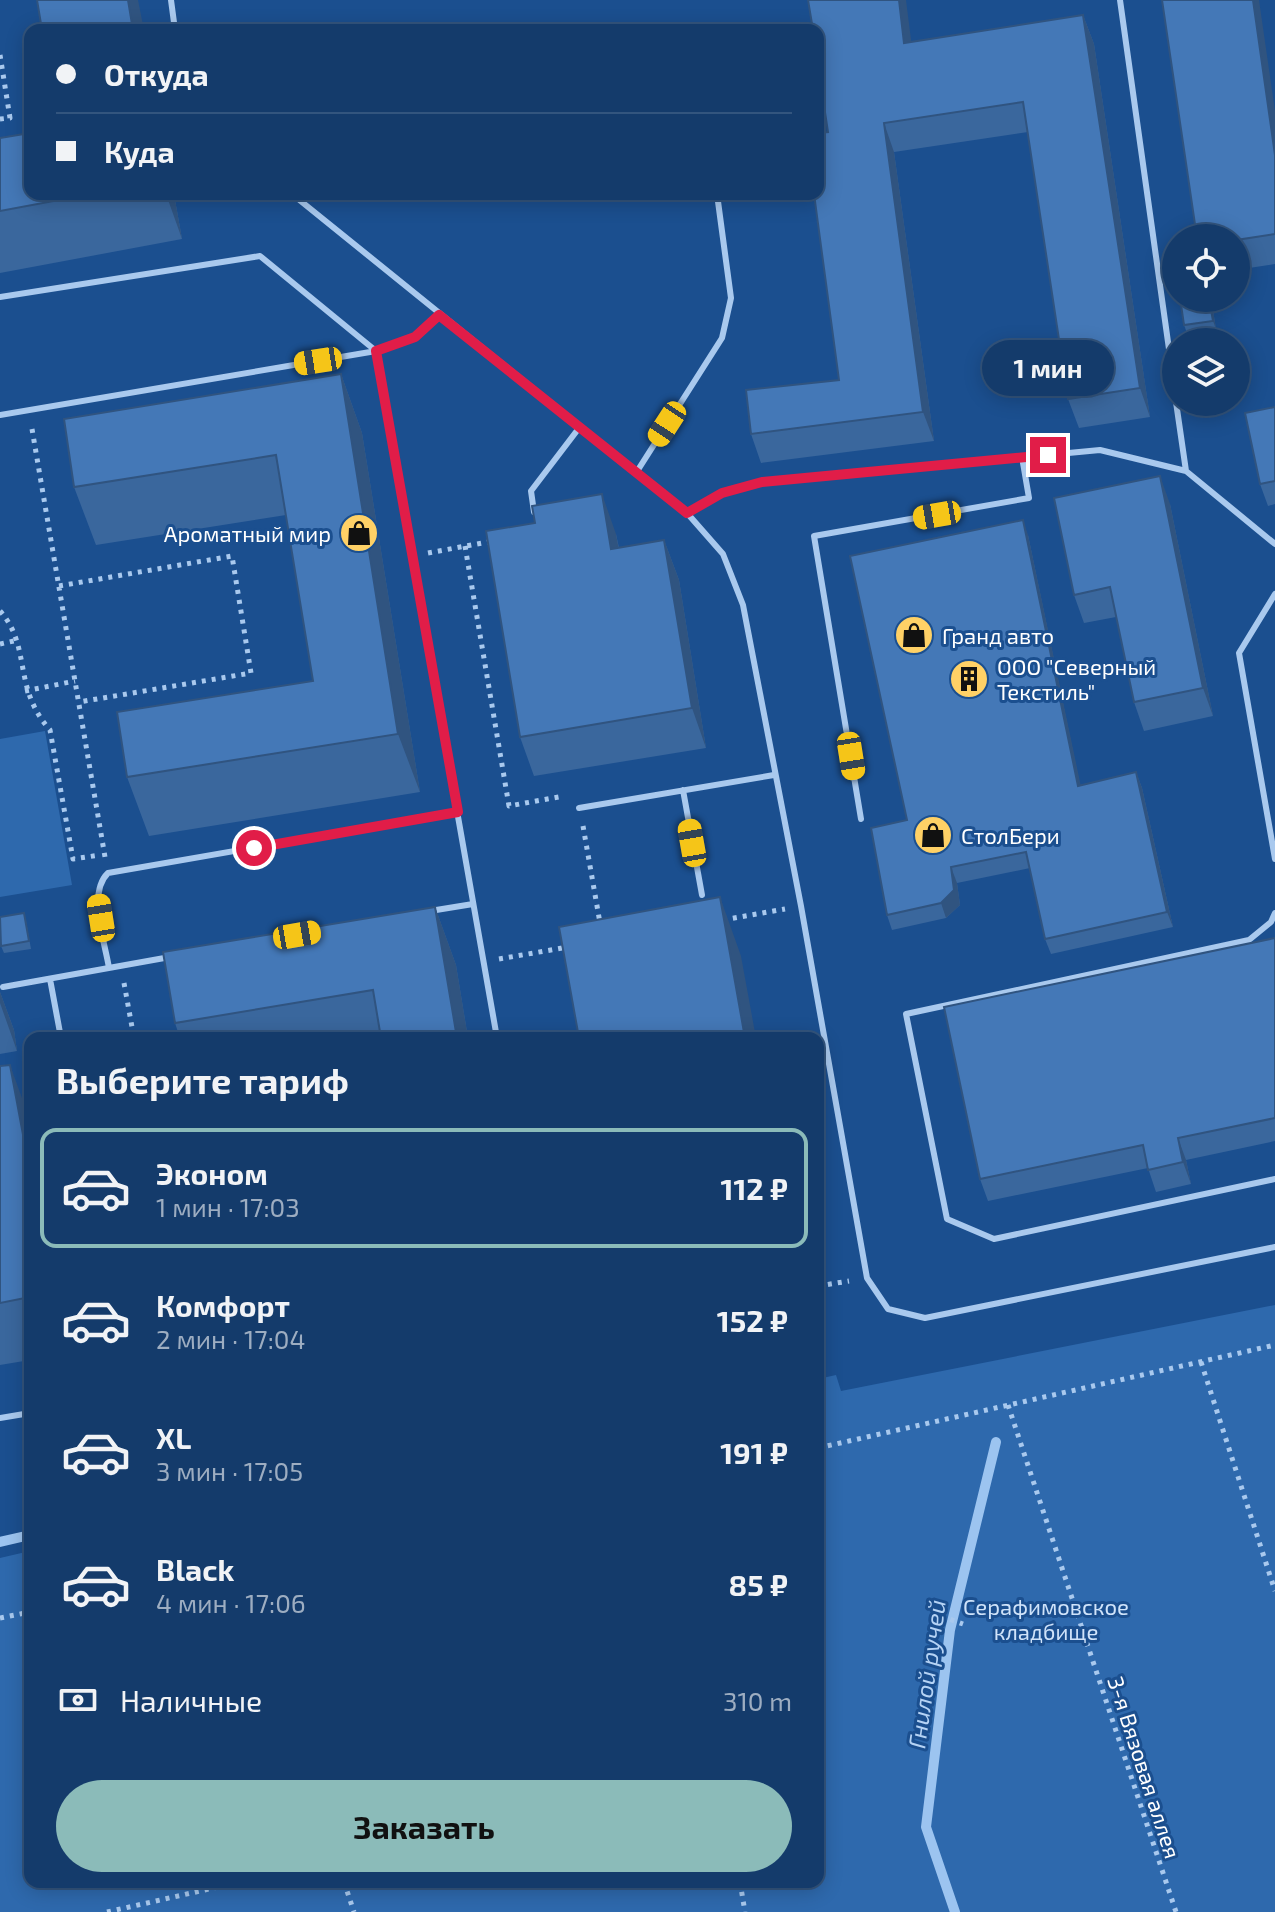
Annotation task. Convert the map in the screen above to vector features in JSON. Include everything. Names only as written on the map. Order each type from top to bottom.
[{"type":"lane","points":[[171,0],[174,24]]},
{"type":"lane","points":[[1120,0],[1166,328]]},
{"type":"lane","points":[[299,200],[687,513],[723,554],[743,605],[823,1032]]},
{"type":"lane","points":[[636,473],[722,338],[731,298],[718,200]]},
{"type":"lane","points":[[0,297],[260,256],[376,351],[496,1032]]},
{"type":"lane","points":[[0,415],[376,351],[415,337],[439,315]]},
{"type":"lane","points":[[1178,416],[1186,471]]},
{"type":"lane","points":[[535,519],[531,491],[579,428]]},
{"type":"lane","points":[[687,513],[722,493],[762,482],[1100,450],[1186,471],[1275,544]]},
{"type":"lane","points":[[861,819],[814,536],[1029,498],[1022,457]]},
{"type":"lane","points":[[1275,594],[1239,653],[1275,859]]},
{"type":"lane","points":[[579,808],[774,775]]},
{"type":"lane","points":[[683,790],[702,895]]},
{"type":"lane","points":[[109,968],[97,894],[100,881],[108,873],[458,812]]},
{"type":"lane","points":[[427,912],[473,904]]},
{"type":"lane","points":[[1275,913],[1271,922],[1249,940],[906,1014],[947,1219],[994,1239],[1275,1179]]},
{"type":"lane","points":[[3,987],[182,955]]},
{"type":"lane","points":[[50,979],[60,1032]]},
{"type":"lane","points":[[824,1036],[867,1278],[888,1309],[925,1318],[1275,1247]]},
{"type":"lane","points":[[0,1418],[24,1414]]},
{"type":"path","points":[[0,55],[10,118],[0,119]]},
{"type":"path","points":[[29,410],[108,873]]},
{"type":"path","points":[[412,556],[508,539]]},
{"type":"path","points":[[465,546],[509,806],[577,794],[600,926]]},
{"type":"path","points":[[59,586],[232,556],[251,673],[79,702]]},
{"type":"path","points":[[0,611],[11,624],[18,640],[25,691],[36,714],[50,730],[73,859],[104,854]]},
{"type":"path","points":[[0,644],[18,640]]},
{"type":"path","points":[[25,691],[75,681]]},
{"type":"path","points":[[709,922],[801,906]]},
{"type":"path","points":[[484,962],[573,946]]},
{"type":"path","points":[[121,966],[133,1032]]},
{"type":"path","points":[[824,1285],[867,1278]]},
{"type":"path","points":[[824,1447],[1275,1345]]},
{"type":"path","points":[[1201,1362],[1275,1591]]},
{"type":"path","name":"3-я Вязовая аллея","points":[[1008,1405],[1176,1912]]},
{"type":"path","points":[[0,1618],[24,1613]]},
{"type":"path","points":[[941,1616],[963,1624]]},
{"type":"path","points":[[107,1912],[213,1888]]},
{"type":"path","points":[[346,1888],[354,1912]]},
{"type":"path","points":[[741,1888],[745,1912]]},
{"type":"green space","points":[[45,731],[72,885],[0,897],[0,739]]},
{"type":"green space","name":"Серафимовское кладбище","points":[[1275,1305],[1275,1912],[0,1912],[0,1558],[24,1552],[24,1888],[824,1888],[824,1378],[836,1375],[841,1391]]},
{"type":"building","points":[[37,0],[128,0],[132,24],[41,24]]},
{"type":"building","points":[[808,0],[899,0],[904,43],[1083,15],[1140,388],[1068,399],[1023,102],[884,123],[923,412],[751,434],[746,390],[839,380],[815,200],[824,200],[824,132],[828,132],[824,106],[824,24],[812,24]]},
{"type":"building","points":[[1162,0],[1253,0],[1275,155],[1275,234],[1250,238],[1250,224],[1195,224]]},
{"type":"building","points":[[24,134],[24,200],[59,200],[0,211],[0,138]]},
{"type":"building","points":[[1182,312],[1211,312],[1213,321],[1184,325]]},
{"type":"building","points":[[341,374],[398,734],[127,777],[117,712],[313,681],[276,455],[74,487],[64,419]]},
{"type":"building","points":[[1275,407],[1275,481],[1260,484],[1246,416],[1250,416],[1250,412]]},
{"type":"building","points":[[1160,476],[1203,688],[1134,702],[1110,587],[1074,595],[1054,498]]},
{"type":"building","points":[[602,494],[611,549],[664,540],[692,708],[520,737],[486,531],[535,523],[532,506]]},
{"type":"building","name":"ООО \"Северный Текстиль\"","points":[[1023,520],[1078,786],[1136,772],[1167,912],[1045,939],[1026,852],[951,867],[954,890],[941,903],[887,915],[871,828],[907,820],[850,556]]},
{"type":"building","points":[[720,897],[744,1032],[578,1032],[559,927]]},
{"type":"building","points":[[435,907],[456,1032],[380,1032],[373,990],[175,1023],[163,952]]},
{"type":"building","points":[[24,913],[29,941],[1,946],[0,917]]},
{"type":"building","points":[[1275,938],[1275,1118],[1178,1138],[1183,1162],[1148,1170],[1143,1145],[980,1179],[944,1007]]},
{"type":"building","points":[[10,1065],[24,1140],[24,1298],[0,1303],[0,1066]]},
{"type":"waterway","name":"Гнилой ручей","points":[[955,1912],[926,1827],[950,1630],[996,1442]]},
{"type":"waterway","points":[[0,1542],[24,1536]]},
{"type":"place","name":"Ароматный мир","points":[[359,533]]},
{"type":"place","name":"Гранд авто","points":[[914,635]]},
{"type":"place","name":"ООО \"Северный Текстиль\"","points":[[969,679]]},
{"type":"place","name":"СтолБери","points":[[933,835]]},
{"type":"route","points":[[254,848],[458,812],[376,351],[396,347],[415,337],[439,315],[687,513],[722,493],[762,482],[1048,455]]}]
